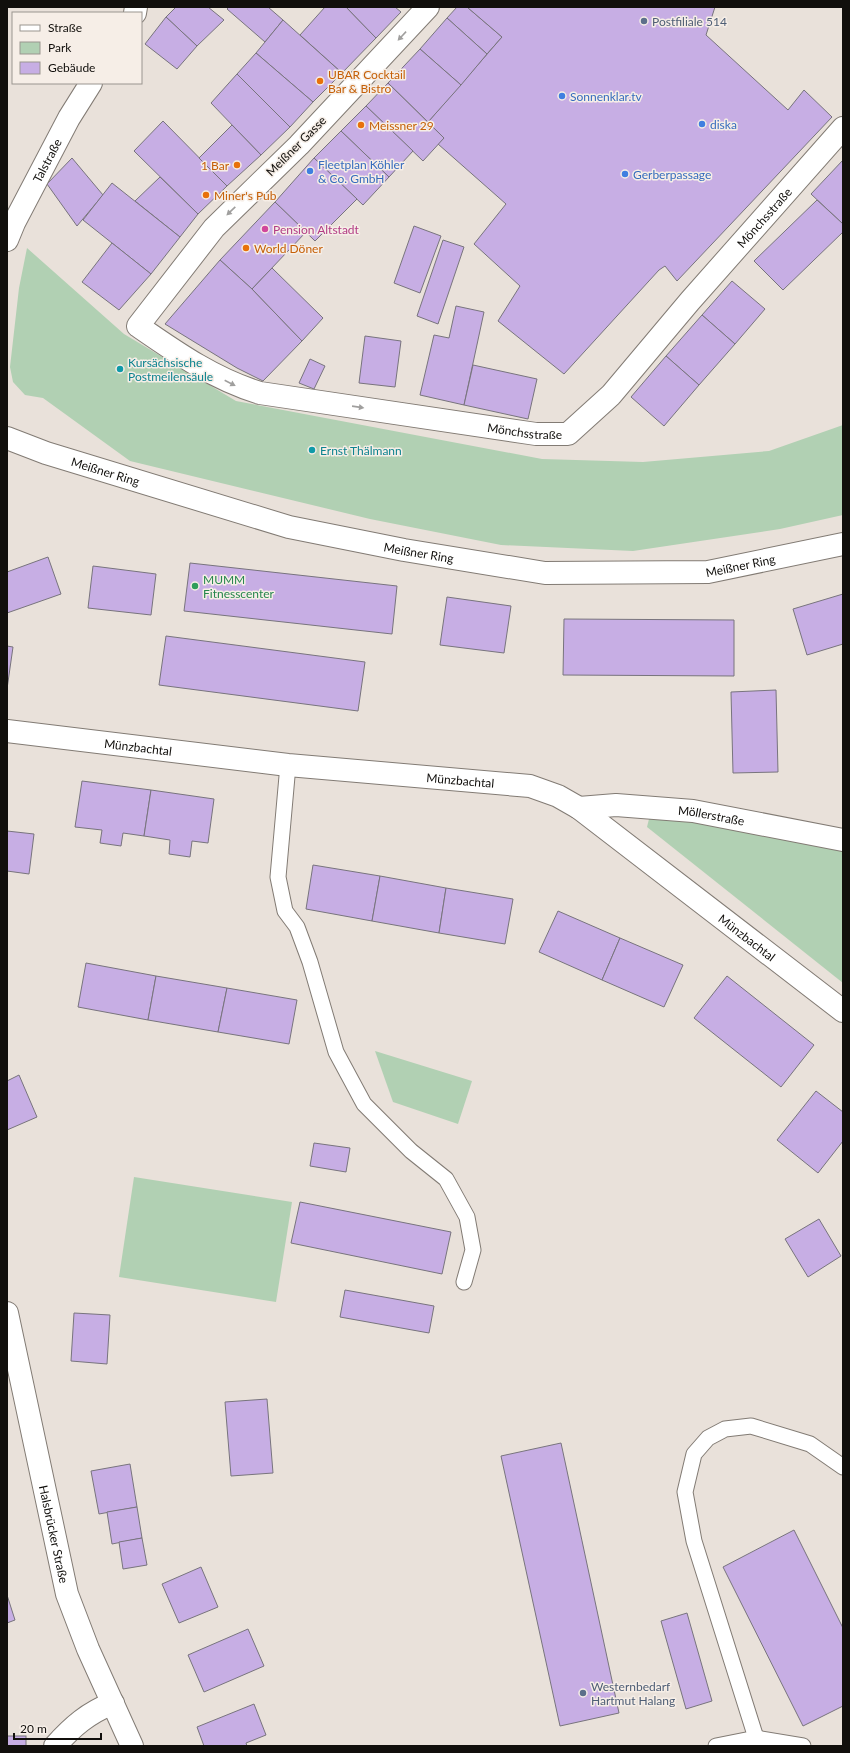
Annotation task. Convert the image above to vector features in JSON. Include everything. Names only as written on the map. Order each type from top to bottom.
[{"type":"street","name":"Meißner Gasse","points":[[138,326],[214,228],[314,128],[428,7]]},
{"type":"street","name":"Talstraße","points":[[7,240],[14,223],[69,118],[90,84]]},
{"type":"street","name":"Mönchsstraße","points":[[138,326],[194,364],[236,386],[260,394],[536,434],[568,434],[611,395],[690,301],[843,128]]},
{"type":"street","name":"Meißner Ring","points":[[7,438],[46,454],[289,527],[404,550],[545,573],[708,572],[843,544]]},
{"type":"street","name":"Münzbachtal","points":[[7,731],[288,765],[530,786],[558,796],[579,808],[843,1011]]},
{"type":"street","name":"Möllerstraße","points":[[579,808],[616,805],[693,811],[843,840]]},
{"type":"street","name":"Halsbrücker Straße","points":[[7,1313],[68,1594],[88,1649],[132,1746]]},
{"type":"street","points":[[56,1746],[72,1727],[98,1709],[113,1703]]},
{"type":"lane","points":[[288,765],[278,877],[285,911],[297,927],[310,962],[336,1052],[364,1104],[411,1151],[446,1179],[467,1217],[473,1250],[464,1282]]},
{"type":"lane","points":[[756,1738],[694,1541],[685,1492],[694,1454],[708,1438],[726,1429],[751,1426],[810,1444],[843,1467]]},
{"type":"lane","points":[[716,1746],[756,1738],[803,1746]]},
{"type":"green space","points":[[27,248],[124,334],[236,401],[542,459],[643,462],[769,451],[843,425],[843,515],[780,529],[633,551],[501,545],[370,519],[130,461],[43,398],[25,395],[13,382],[10,367],[19,288]]},
{"type":"green space","points":[[650,815],[843,849],[843,983],[647,827]]},
{"type":"green space","points":[[375,1051],[472,1081],[458,1124],[393,1102]]},
{"type":"green space","points":[[134,1177],[292,1202],[276,1302],[119,1277]]},
{"type":"building","points":[[176,7],[208,7],[224,20],[197,46],[166,17]]},
{"type":"building","points":[[229,7],[268,7],[283,20],[265,42],[227,9]]},
{"type":"building","points":[[325,7],[346,7],[376,38],[342,73],[300,35]]},
{"type":"building","points":[[346,7],[395,7],[401,12],[376,38]]},
{"type":"building","points":[[457,7],[467,7],[502,37],[487,54],[447,18]]},
{"type":"building","name":"Gerberpassage","points":[[467,7],[715,7],[706,35],[788,110],[804,90],[832,117],[677,281],[665,266],[659,270],[564,374],[498,321],[520,286],[474,244],[506,204],[438,144],[444,138],[428,122],[502,37]]},
{"type":"building","points":[[166,17],[197,46],[177,69],[145,44]]},
{"type":"building","points":[[447,18],[487,54],[461,85],[420,49]]},
{"type":"building","points":[[283,20],[342,73],[313,102],[256,53]]},
{"type":"building","points":[[420,49],[461,85],[428,122],[388,83]]},
{"type":"building","points":[[256,53],[313,102],[290,127],[237,74]]},
{"type":"building","points":[[237,74],[290,127],[261,155],[211,103]]},
{"type":"building","points":[[388,83],[444,138],[423,161],[366,106]]},
{"type":"building","points":[[366,106],[413,151],[389,177],[341,131]]},
{"type":"building","points":[[163,121],[227,186],[198,214],[134,151]]},
{"type":"building","points":[[232,125],[261,155],[227,186],[199,158]]},
{"type":"building","points":[[341,131],[389,177],[363,205],[314,158]]},
{"type":"building","points":[[72,158],[103,195],[77,226],[47,184]]},
{"type":"building","points":[[314,158],[357,199],[315,241],[275,202]]},
{"type":"building","points":[[843,160],[843,224],[811,194]]},
{"type":"building","points":[[160,177],[198,214],[180,237],[135,201]]},
{"type":"building","points":[[112,183],[180,237],[151,274],[83,220]]},
{"type":"building","points":[[817,200],[843,224],[843,232],[783,290],[754,261]]},
{"type":"building","points":[[275,202],[306,232],[252,289],[220,260]]},
{"type":"building","points":[[414,226],[441,236],[420,293],[394,283]]},
{"type":"building","points":[[443,240],[464,247],[438,324],[417,316]]},
{"type":"building","points":[[112,243],[151,274],[119,310],[82,282]]},
{"type":"building","points":[[220,260],[252,289],[302,341],[263,381],[237,368],[165,324]]},
{"type":"building","points":[[272,268],[323,318],[302,341],[252,289]]},
{"type":"building","points":[[732,281],[765,309],[735,344],[702,315]]},
{"type":"building","points":[[456,306],[484,312],[464,405],[420,395],[434,335],[449,338]]},
{"type":"building","points":[[702,315],[735,344],[699,385],[666,356]]},
{"type":"building","points":[[365,336],[401,341],[395,387],[359,383]]},
{"type":"building","points":[[666,356],[699,385],[664,426],[631,397]]},
{"type":"building","points":[[310,359],[325,366],[314,389],[299,383]]},
{"type":"building","points":[[473,365],[537,379],[528,419],[464,405]]},
{"type":"building","points":[[48,557],[61,594],[7,613],[7,572]]},
{"type":"building","points":[[190,563],[397,586],[392,634],[184,611]]},
{"type":"building","points":[[93,566],[156,574],[151,615],[88,608]]},
{"type":"building","points":[[843,594],[843,644],[807,655],[793,609]]},
{"type":"building","points":[[447,597],[511,606],[504,653],[440,645]]},
{"type":"building","points":[[564,619],[734,620],[734,676],[563,675]]},
{"type":"building","points":[[166,636],[365,662],[358,711],[159,685]]},
{"type":"building","points":[[7,646],[13,647],[7,689]]},
{"type":"building","points":[[776,690],[778,772],[733,773],[731,692]]},
{"type":"building","points":[[82,781],[151,790],[144,836],[123,833],[121,846],[100,843],[102,830],[75,827]]},
{"type":"building","points":[[151,790],[214,799],[208,843],[192,841],[190,857],[169,854],[170,840],[144,836]]},
{"type":"building","points":[[7,831],[34,834],[29,874],[7,871]]},
{"type":"building","points":[[313,865],[380,876],[372,921],[306,909]]},
{"type":"building","points":[[380,876],[446,888],[439,933],[372,921]]},
{"type":"building","points":[[446,888],[513,899],[505,944],[439,933]]},
{"type":"building","points":[[558,911],[620,938],[602,980],[539,952]]},
{"type":"building","points":[[620,938],[683,965],[664,1007],[602,980]]},
{"type":"building","points":[[86,963],[156,976],[148,1020],[78,1007]]},
{"type":"building","points":[[156,976],[227,988],[218,1032],[148,1020]]},
{"type":"building","points":[[727,976],[814,1045],[781,1087],[694,1018]]},
{"type":"building","points":[[227,988],[297,1000],[289,1044],[218,1032]]},
{"type":"building","points":[[19,1075],[37,1117],[7,1130],[7,1081]]},
{"type":"building","points":[[816,1091],[843,1112],[843,1141],[818,1173],[777,1140]]},
{"type":"building","points":[[314,1143],[350,1148],[346,1172],[310,1166]]},
{"type":"building","points":[[300,1202],[451,1232],[442,1274],[291,1243]]},
{"type":"building","points":[[819,1219],[841,1256],[808,1277],[785,1239]]},
{"type":"building","points":[[345,1290],[434,1306],[429,1333],[340,1317]]},
{"type":"building","points":[[74,1313],[110,1315],[107,1364],[71,1361]]},
{"type":"building","points":[[267,1399],[273,1473],[231,1476],[225,1402]]},
{"type":"building","points":[[561,1443],[619,1713],[560,1726],[501,1456]]},
{"type":"building","points":[[130,1464],[137,1507],[99,1514],[91,1471]]},
{"type":"building","points":[[137,1507],[142,1538],[112,1544],[107,1512]]},
{"type":"building","points":[[794,1530],[843,1628],[843,1706],[803,1726],[723,1567]]},
{"type":"building","points":[[142,1538],[147,1565],[123,1569],[119,1542]]},
{"type":"building","points":[[201,1567],[218,1607],[179,1623],[162,1584]]},
{"type":"building","points":[[7,1595],[15,1620],[7,1623]]},
{"type":"building","points":[[687,1613],[712,1701],[686,1709],[661,1621]]},
{"type":"building","points":[[248,1629],[264,1666],[204,1692],[188,1655]]},
{"type":"building","points":[[254,1704],[266,1735],[246,1743],[247,1746],[204,1746],[197,1727]]},
{"type":"building","points":[[7,1736],[26,1736],[26,1746],[7,1746]]},
{"type":"place","name":"Postfiliale 514","points":[[644,21]]},
{"type":"place","name":"UBAR Cocktail Bar & Bistro","points":[[320,81]]},
{"type":"place","name":"Sonnenklar.tv","points":[[562,96]]},
{"type":"place","name":"diska","points":[[702,124]]},
{"type":"place","name":"Meissner 29","points":[[361,125]]},
{"type":"place","name":"1 Bar","points":[[237,165]]},
{"type":"place","name":"Fleetplan Köhler & Co. GmbH","points":[[310,171]]},
{"type":"place","name":"Gerberpassage","points":[[625,174]]},
{"type":"place","name":"Miner's Pub","points":[[206,195]]},
{"type":"place","name":"Pension Altstadt","points":[[265,229]]},
{"type":"place","name":"World Döner","points":[[246,248]]},
{"type":"place","name":"Kursächsische Postmeilensäule","points":[[120,369]]},
{"type":"place","name":"Ernst Thälmann","points":[[312,450]]},
{"type":"place","name":"MUMM Fitnesscenter","points":[[195,586]]},
{"type":"place","name":"Westernbedarf Hartmut Halang","points":[[583,1693]]}]
